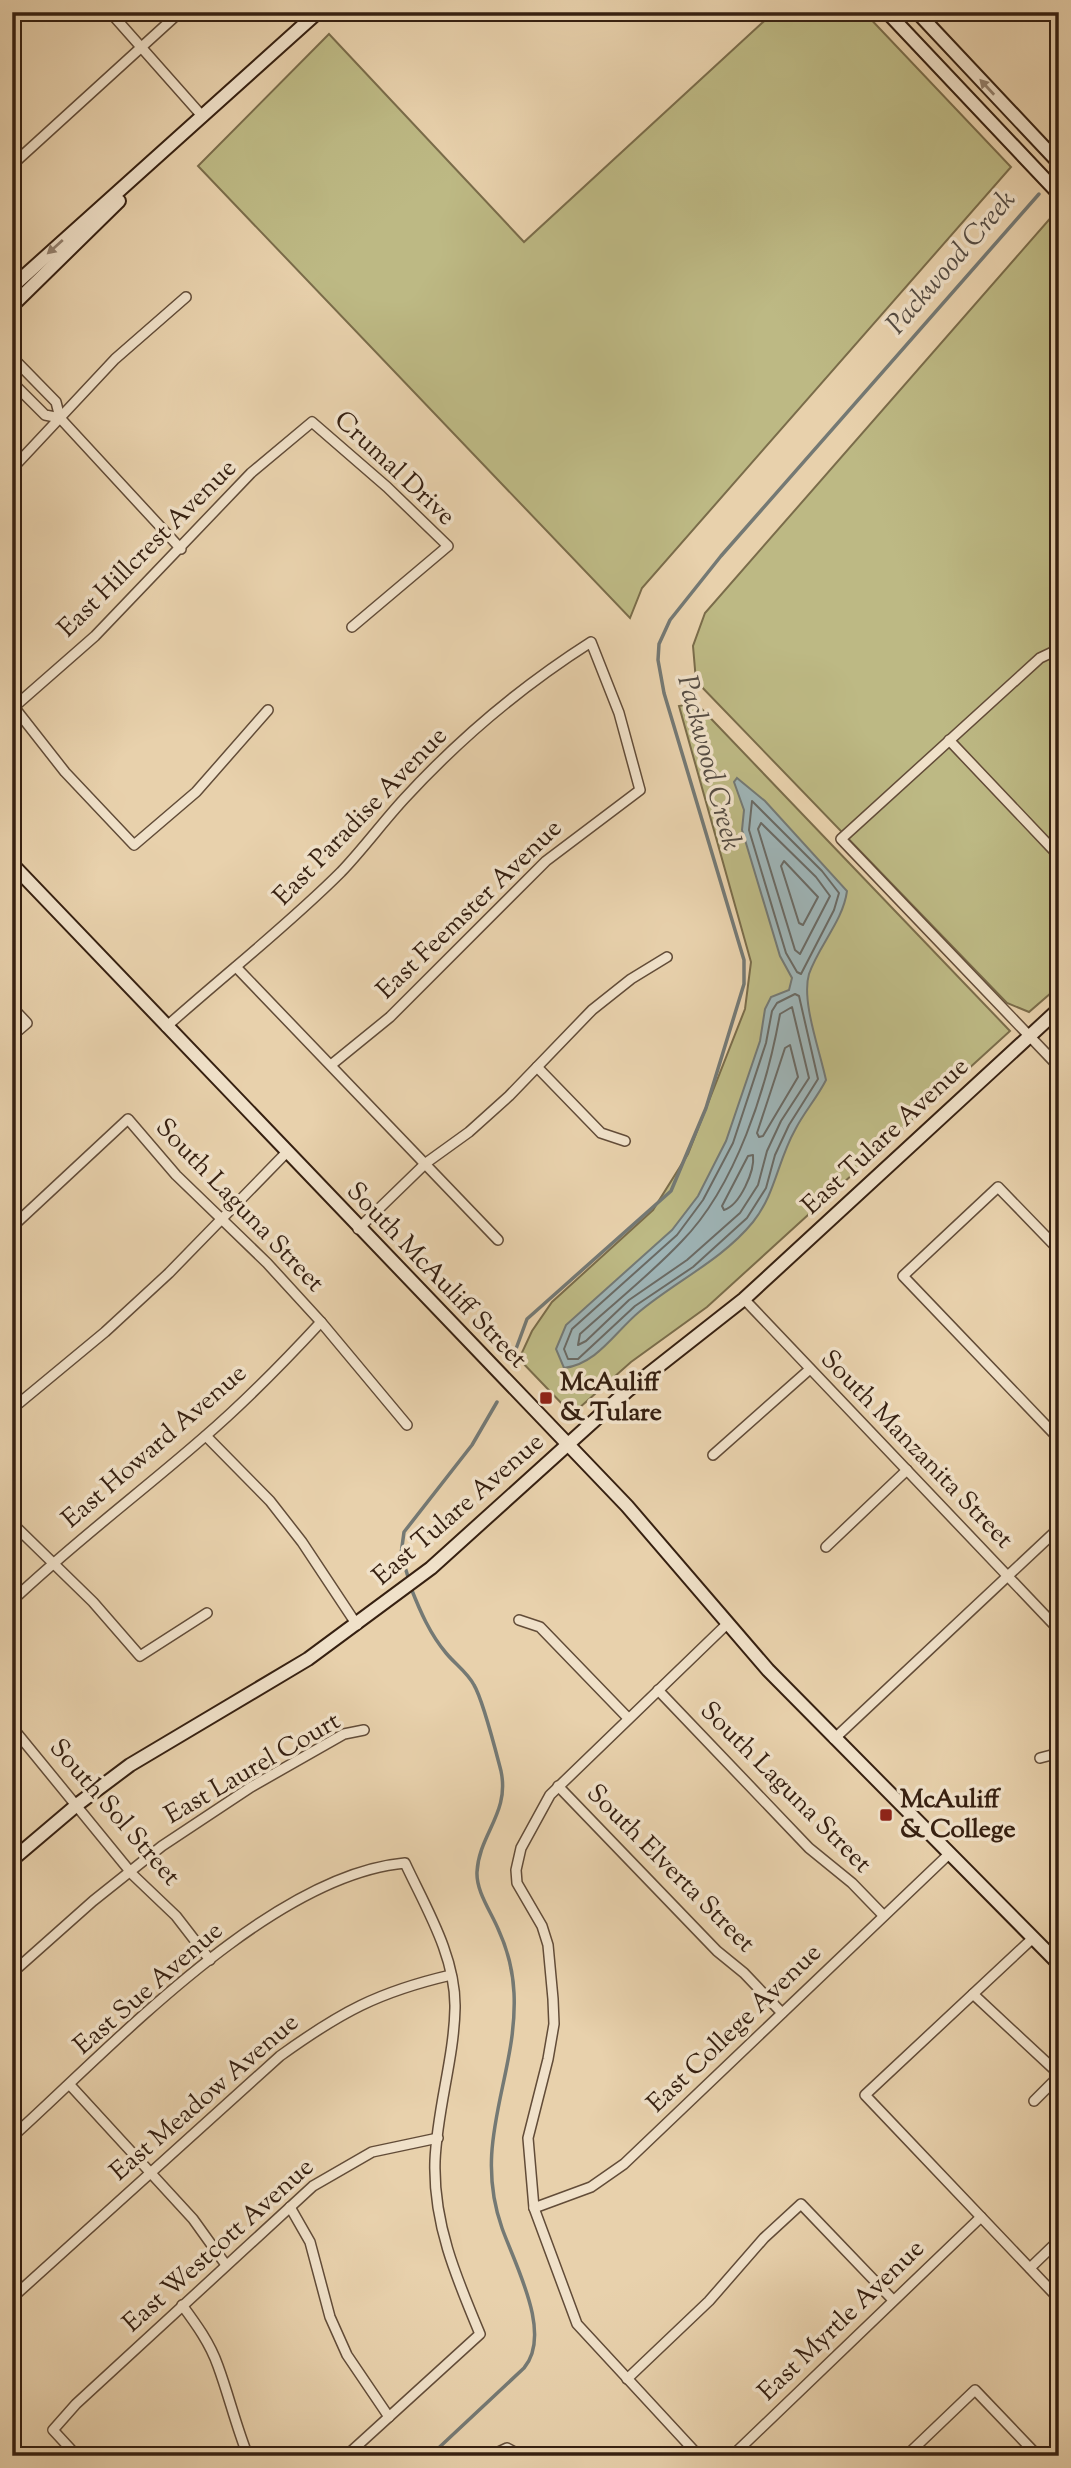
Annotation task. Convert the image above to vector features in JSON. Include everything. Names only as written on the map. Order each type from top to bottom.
[{"type":"street","points":[[110,12],[203,117]]},
{"type":"street","points":[[12,164],[180,12]]},
{"type":"street","points":[[12,306],[181,138],[318,12]]},
{"type":"street","points":[[887,12],[1059,194]]},
{"type":"street","points":[[917,12],[1059,163]]},
{"type":"street","points":[[12,287],[181,138]]},
{"type":"street","points":[[12,469],[115,359],[186,296]]},
{"type":"street","points":[[12,357],[56,402],[60,418],[181,549]]},
{"type":"street","points":[[12,382],[45,415],[60,418]]},
{"type":"street","name":"East Hillcrest Avenue","points":[[268,710],[196,792],[134,845],[65,772],[14,707],[95,636],[251,473],[312,422]]},
{"type":"street","name":"Crumal Drive","points":[[312,422],[448,546],[352,627]]},
{"type":"street","name":"East Feemster Avenue","points":[[331,1065],[390,1017],[545,861],[640,790],[620,713],[591,642]]},
{"type":"street","name":"East Paradise Avenue","points":[[166,1027],[283,928],[343,870],[404,799],[481,724],[550,668],[591,642]]},
{"type":"street","points":[[1059,649],[1040,658],[841,839],[1059,1066]]},
{"type":"street","points":[[949,740],[1059,856]]},
{"type":"street","name":"South McAuliff Street","points":[[12,864],[664,1547],[726,1625],[834,1739],[1059,1964]]},
{"type":"street","points":[[358,1229],[426,1163],[469,1132],[592,1010],[631,979],[667,957]]},
{"type":"street","points":[[236,967],[498,1240]]},
{"type":"street","points":[[12,1007],[27,1023],[12,1036]]},
{"type":"street","name":"East Tulare Avenue","points":[[12,1860],[78,1804],[158,1747],[308,1659],[401,1593],[639,1381],[744,1299],[1059,1009]]},
{"type":"street","points":[[537,1067],[601,1133],[625,1140]]},
{"type":"street","name":"South Laguna Street","points":[[12,1227],[128,1119],[219,1220],[267,1264],[321,1322],[407,1425]]},
{"type":"street","points":[[12,1409],[105,1332],[169,1273],[286,1153]]},
{"type":"street","points":[[1059,1250],[999,1187],[903,1276],[1059,1439]]},
{"type":"street","name":"South Manzanita Street","points":[[744,1299],[1059,1630]]},
{"type":"street","name":"East Howard Avenue","points":[[12,1601],[54,1562],[206,1436],[263,1383],[321,1322]]},
{"type":"street","points":[[713,1455],[810,1368]]},
{"type":"street","points":[[206,1436],[270,1501],[302,1542],[357,1625]]},
{"type":"street","points":[[826,1548],[906,1470]]},
{"type":"street","points":[[12,1523],[54,1562],[140,1656],[207,1613]]},
{"type":"street","points":[[834,1739],[1059,1528]]},
{"type":"street","points":[[519,1620],[540,1627],[628,1718]]},
{"type":"street","points":[[699,2456],[593,2346],[577,2325],[534,2208],[528,2138],[548,2059],[554,2024],[553,1999],[548,1945],[542,1926],[517,1883],[516,1870],[521,1848],[540,1810],[558,1786],[726,1625]]},
{"type":"street","name":"South Laguna Street","points":[[657,1690],[825,1864],[852,1883],[883,1915]]},
{"type":"street","name":"East Laurel Court","points":[[12,1973],[130,1871],[197,1821],[344,1734],[364,1730]]},
{"type":"street","name":"South Sol Street","points":[[14,1733],[78,1804],[130,1871],[176,1916],[211,1960]]},
{"type":"street","points":[[1040,1758],[1059,1753]]},
{"type":"street","name":"South Elverta Street","points":[[558,1786],[717,1951],[744,1973],[782,2012]]},
{"type":"street","name":"East College Avenue","points":[[534,2208],[576,2194],[616,2171],[948,1855]]},
{"type":"street","name":"East Sue Avenue","points":[[12,2137],[158,2002],[211,1960],[273,1915],[313,1893],[355,1875],[405,1863],[442,1944],[451,1975]]},
{"type":"street","points":[[1032,1938],[865,2095],[1059,2299]]},
{"type":"street","points":[[346,2456],[480,2334],[452,2268],[441,2232],[435,2161],[456,2007],[451,1975]]},
{"type":"street","name":"East Meadow Avenue","points":[[12,2298],[280,2056],[322,2026],[368,1999],[408,1985],[451,1975]]},
{"type":"street","points":[[973,1994],[1059,2075],[1034,2101]]},
{"type":"street","points":[[70,2085],[193,2219],[226,2265]]},
{"type":"street","name":"East Westcott Avenue","points":[[77,2456],[54,2430],[76,2404],[313,2186],[372,2152],[438,2138]]},
{"type":"street","points":[[627,2379],[709,2301],[764,2238],[801,2203],[894,2300]]},
{"type":"street","points":[[290,2207],[310,2242],[331,2316],[347,2355],[389,2417]]},
{"type":"street","name":"East Myrtle Avenue","points":[[732,2456],[981,2217]]},
{"type":"street","points":[[1030,2268],[1059,2240]]},
{"type":"street","points":[[181,2305],[205,2338],[218,2365],[248,2456]]},
{"type":"street","points":[[906,2456],[975,2390],[1038,2456]]},
{"type":"street","points":[[490,2456],[507,2448],[522,2456]]},
{"type":"shaded area","points":[[774,12],[864,12],[1011,167],[642,588],[630,618],[198,166],[329,34],[524,242]]},
{"type":"shaded area","points":[[1054,214],[1059,219],[1059,530],[1055,534],[1059,538],[1059,986],[1029,1012],[1007,1003],[696,681],[693,646],[705,613]]},
{"type":"shaded area","points":[[696,703],[1010,1031],[707,1307],[631,1362],[578,1409],[566,1408],[519,1359],[532,1331],[552,1302],[653,1210],[688,1154],[745,1009],[751,962],[679,706]]},
{"type":"water","points":[[737,778],[765,801],[847,891],[841,913],[813,963],[807,985],[809,1012],[826,1080],[789,1141],[760,1212],[741,1236],[639,1312],[596,1354],[564,1368],[556,1349],[566,1325],[672,1230],[698,1196],[726,1141],[760,1041],[765,1009],[771,997],[789,990],[792,978],[780,956],[742,830],[744,810],[734,782]]},
{"type":"waterway","name":"Packwood Creek","points":[[513,1357],[527,1319],[671,1191],[706,1108],[744,984],[744,960],[664,693],[658,660],[659,644],[670,620],[721,556],[1039,194]]},
{"type":"waterway","name":"Packwood Creek","points":[[409,1580],[401,1554],[404,1532],[472,1445],[497,1402]]},
{"type":"waterway","name":"Packwood Creek","points":[[411,1588],[435,1638],[468,1676],[478,1692],[501,1771],[501,1799],[479,1858],[477,1872],[482,1895],[507,1954],[514,1993],[513,2023],[493,2137],[491,2166],[494,2196],[502,2228],[529,2299],[535,2337],[532,2354],[524,2368],[430,2456]]},
{"type":"place","name":"McAuliff & Tulare","points":[[546,1398]]},
{"type":"place","name":"McAuliff & College","points":[[886,1815]]}]
